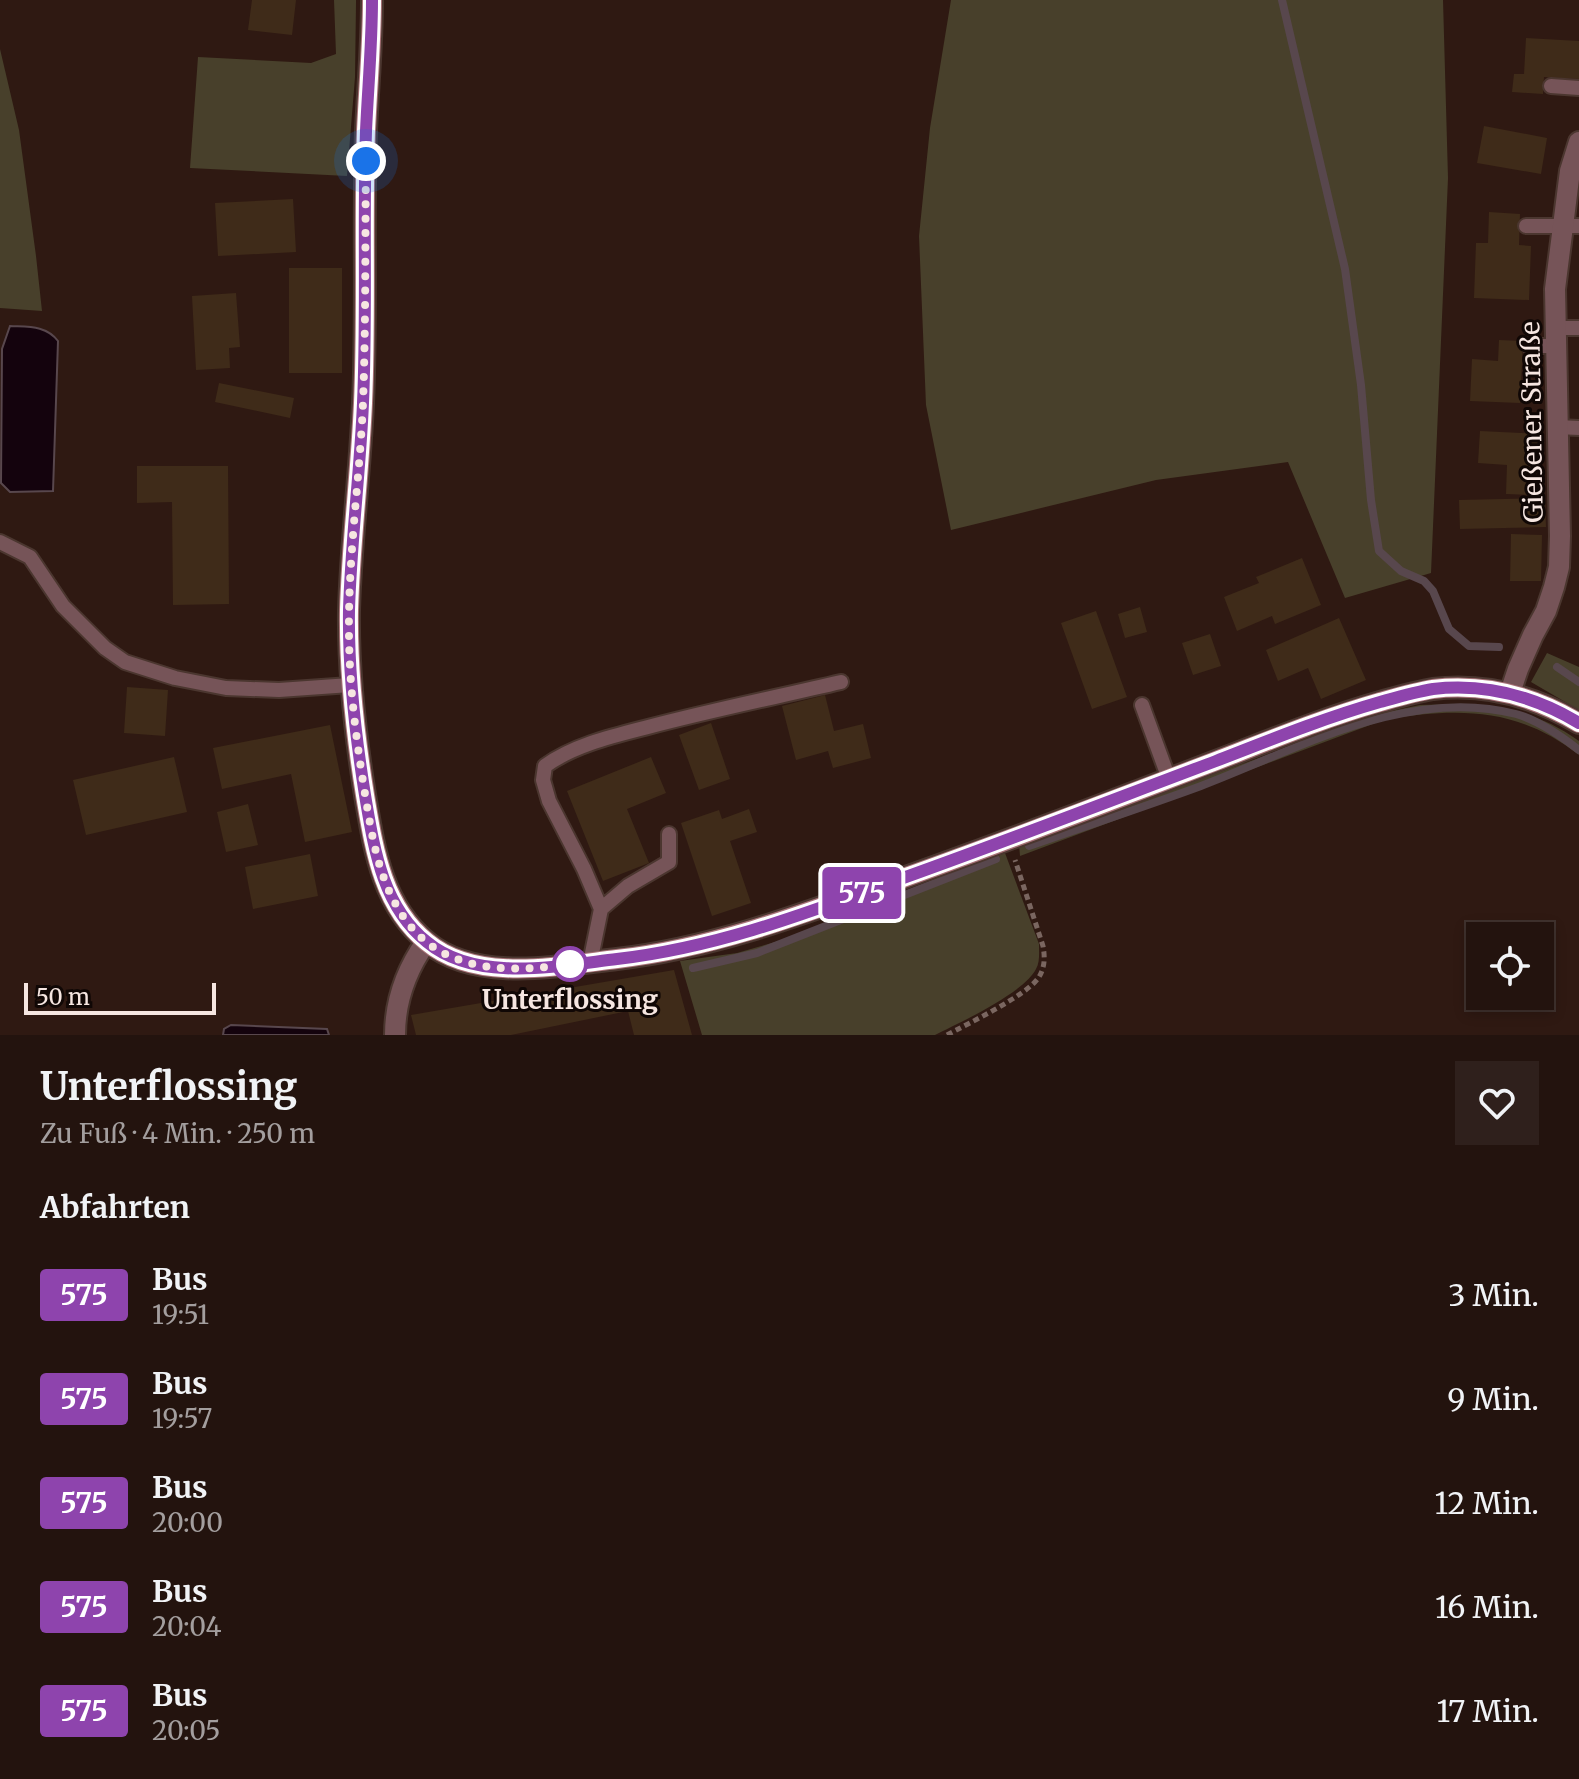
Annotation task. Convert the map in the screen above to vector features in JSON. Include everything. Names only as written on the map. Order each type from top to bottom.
[{"type":"main road","points":[[372,0],[366,131],[363,405],[351,559],[350,685],[358,752],[380,870],[390,894],[412,928],[442,953],[457,960],[490,967],[527,968],[642,956],[728,938],[780,923],[1008,841],[1342,713],[1434,689],[1484,688],[1510,693],[1529,698],[1579,723]]},
{"type":"street","name":"Gießener Straße","points":[[1510,693],[1546,611],[1559,567],[1555,289],[1570,226],[1570,171],[1579,142]]},
{"type":"street","points":[[395,1035],[399,999],[408,971],[426,942]]},
{"type":"lane","points":[[1551,86],[1579,88]]},
{"type":"lane","points":[[1526,226],[1570,226]]},
{"type":"lane","points":[[1529,346],[1579,328]]},
{"type":"lane","points":[[1557,427],[1579,428]]},
{"type":"lane","points":[[0,542],[30,557],[63,606],[105,648],[125,662],[175,678],[226,688],[279,690],[350,685]]},
{"type":"lane","points":[[590,963],[601,909],[549,801],[543,780],[545,766],[603,739],[841,682]]},
{"type":"lane","points":[[1142,705],[1169,779]]},
{"type":"lane","points":[[601,909],[628,886],[669,862],[669,834]]},
{"type":"path","points":[[947,1035],[1027,989],[1037,979],[1045,959],[1008,841]]},
{"type":"shaded area","points":[[334,0],[356,0],[355,77],[347,176],[190,168],[198,57],[311,63],[336,54]]},
{"type":"shaded area","points":[[951,0],[1443,0],[1448,178],[1431,573],[1345,598],[1288,462],[1156,480],[951,530],[926,405],[919,236],[930,128]]},
{"type":"shaded area","points":[[0,49],[19,130],[42,311],[0,308]]},
{"type":"shaded area","points":[[10,326],[42,329],[58,341],[53,491],[10,492],[1,483],[2,349]]},
{"type":"shaded area","points":[[1547,653],[1579,667],[1579,710],[1531,682]]},
{"type":"shaded area","points":[[1420,705],[1492,707],[1536,718],[1579,741],[1579,755],[1533,728],[1487,715],[1438,713],[1386,719],[1020,856],[1019,844],[1387,712]]},
{"type":"shaded area","points":[[1005,853],[1039,944],[1039,960],[1036,969],[1019,988],[990,1006],[935,1035],[702,1035],[680,961],[737,953],[782,940]]},
{"type":"shaded area","points":[[231,1025],[327,1029],[329,1035],[223,1035],[224,1029]]},
{"type":"building","points":[[252,0],[296,0],[292,35],[248,30]]},
{"type":"building","points":[[1526,38],[1579,41],[1579,79],[1544,77],[1543,94],[1512,92],[1514,74],[1524,74]]},
{"type":"building","points":[[1484,126],[1547,138],[1541,174],[1477,163]]},
{"type":"building","points":[[293,199],[296,252],[218,256],[215,203]]},
{"type":"building","points":[[1489,212],[1520,214],[1519,245],[1531,246],[1529,300],[1474,298],[1476,243],[1488,243]]},
{"type":"building","points":[[289,268],[342,268],[342,373],[289,373]]},
{"type":"building","points":[[236,293],[240,347],[229,348],[230,368],[196,370],[192,296]]},
{"type":"building","points":[[1499,340],[1523,341],[1520,403],[1470,401],[1472,359],[1498,361]]},
{"type":"building","points":[[219,383],[294,398],[290,418],[215,402]]},
{"type":"building","points":[[1480,431],[1540,434],[1539,462],[1533,462],[1531,495],[1506,494],[1507,465],[1478,463]]},
{"type":"building","points":[[137,466],[228,466],[229,604],[173,605],[172,502],[137,503]]},
{"type":"building","points":[[1545,498],[1546,527],[1460,529],[1459,500]]},
{"type":"building","points":[[1511,534],[1542,535],[1541,581],[1510,581]]},
{"type":"building","points":[[1302,558],[1321,605],[1275,624],[1272,616],[1237,631],[1224,597],[1259,583],[1256,577]]},
{"type":"building","points":[[1140,607],[1147,632],[1125,638],[1118,614]]},
{"type":"building","points":[[1096,611],[1127,697],[1092,709],[1061,623]]},
{"type":"building","points":[[1339,618],[1366,680],[1321,699],[1308,668],[1278,681],[1266,650]]},
{"type":"building","points":[[1210,634],[1221,666],[1193,675],[1182,643]]},
{"type":"building","points":[[127,687],[168,690],[165,736],[124,733]]},
{"type":"building","points":[[825,695],[834,731],[863,724],[871,758],[833,768],[828,751],[796,760],[782,706]]},
{"type":"building","points":[[711,723],[730,779],[699,790],[679,735]]},
{"type":"building","points":[[330,725],[352,832],[305,842],[291,774],[222,789],[213,748]]},
{"type":"building","points":[[174,757],[187,812],[86,835],[73,780]]},
{"type":"building","points":[[651,757],[666,793],[627,809],[649,863],[603,881],[567,791]]},
{"type":"building","points":[[248,804],[258,845],[226,852],[217,812]]},
{"type":"building","points":[[749,809],[757,832],[730,841],[751,903],[712,916],[681,823],[719,810],[722,819]]},
{"type":"building","points":[[310,854],[318,896],[253,909],[245,867]]},
{"type":"building","points":[[674,970],[692,1035],[634,1035],[628,1011],[511,1035],[416,1035],[411,1015]]},
{"type":"waterway","points":[[1282,0],[1345,269],[1379,551],[1401,571],[1424,581],[1433,591],[1449,629],[1469,646],[1499,647]]},
{"type":"waterway","points":[[1557,667],[1579,682]]},
{"type":"waterway","points":[[1029,846],[1201,786],[1355,726],[1435,708],[1476,708],[1516,714],[1541,724],[1579,750]]},
{"type":"waterway","points":[[693,968],[757,953],[996,859]]},
{"type":"bus line","name":"575","points":[[372,0],[366,131],[363,405],[351,559],[350,685],[356,739],[380,870],[390,894],[412,928],[442,953],[473,964],[527,968],[642,956],[728,938],[780,923],[1008,841],[1342,713],[1434,689],[1484,688],[1510,693],[1529,698],[1579,723]]},
{"type":"place","name":"Unterflossing","points":[[570,964]]},
{"type":"route","points":[[366,161],[363,405],[351,559],[350,685],[356,739],[380,870],[390,894],[412,928],[442,953],[457,960],[490,967],[570,964]]}]
